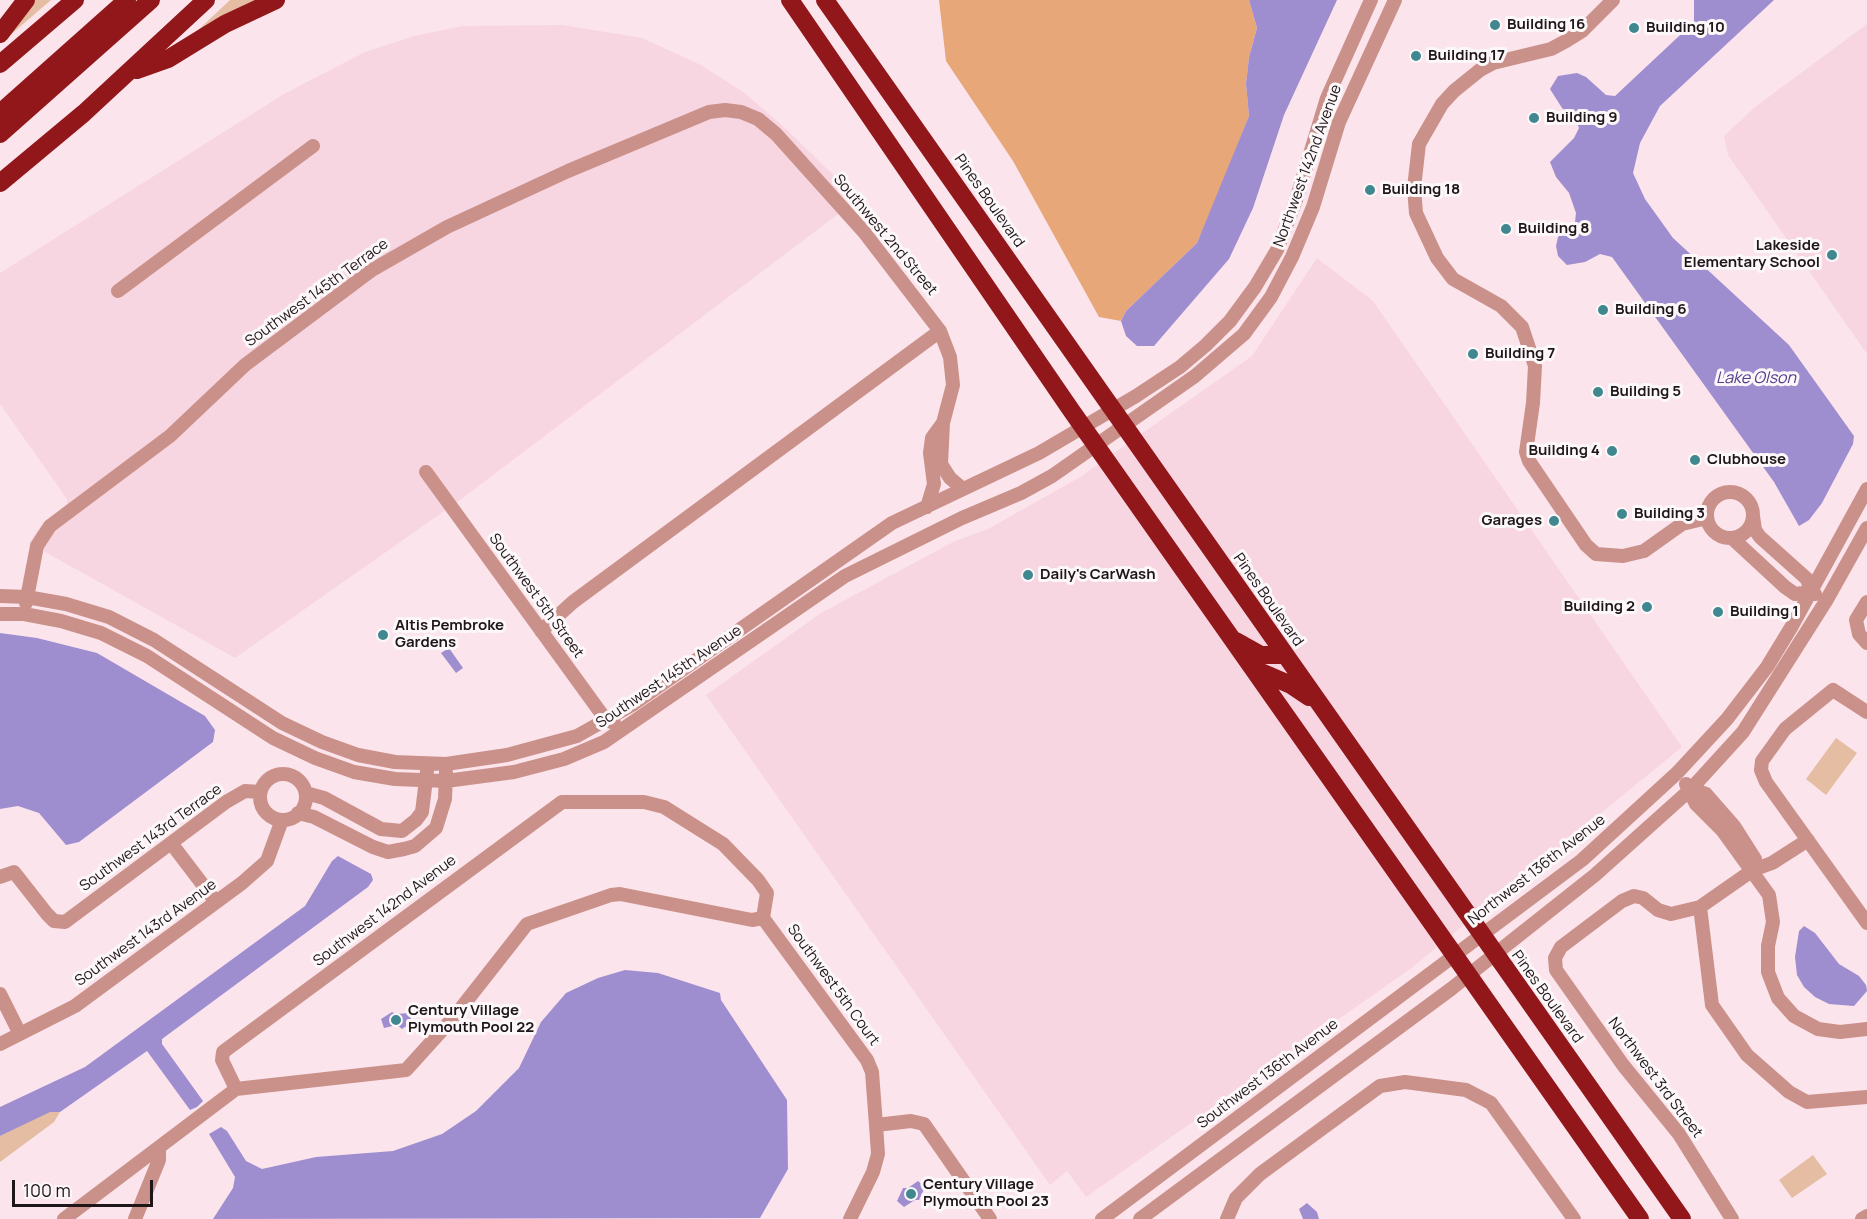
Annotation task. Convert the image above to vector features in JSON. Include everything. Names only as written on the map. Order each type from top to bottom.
[{"type":"highway","points":[[0,34],[26,0]]},
{"type":"highway","points":[[0,64],[75,0]]},
{"type":"highway","points":[[0,113],[127,0]]},
{"type":"highway","points":[[0,134],[151,0]]},
{"type":"highway","points":[[0,183],[127,74],[206,0]]},
{"type":"highway","points":[[127,74],[168,59],[225,24],[276,0]]},
{"type":"highway","points":[[790,0],[1084,427],[1640,1219]]},
{"type":"highway","name":"Pines Boulevard","points":[[825,0],[1682,1219]]},
{"type":"highway","points":[[1232,638],[1261,655],[1284,655]]},
{"type":"highway","points":[[1254,669],[1291,685],[1318,703]]},
{"type":"street","name":"Northwest 142nd Avenue","points":[[1084,427],[1180,367],[1230,321],[1255,287],[1277,250],[1296,201],[1327,98],[1371,0]]},
{"type":"street","name":"Northwest 142nd Avenue","points":[[1098,446],[1195,376],[1236,341],[1271,297],[1292,257],[1313,207],[1339,122],[1395,0]]},
{"type":"street","points":[[1613,0],[1571,39],[1551,49],[1488,66],[1454,91],[1442,104],[1419,144],[1414,188],[1418,220],[1437,258],[1453,279],[1501,306],[1522,327],[1535,366],[1533,403],[1526,452],[1529,461],[1586,545],[1596,554],[1623,556],[1644,551],[1682,524],[1707,518]]},
{"type":"street","name":"Southwest 2nd Street","points":[[726,110],[741,112],[758,119],[776,134],[864,232],[940,331],[950,357],[953,385],[943,423],[941,464],[950,477],[963,489]]},
{"type":"street","name":"Southwest 145th Terrace","points":[[24,614],[37,546],[50,526],[170,435],[245,365],[364,276],[438,232],[503,201],[709,112],[726,110]]},
{"type":"street","points":[[118,291],[313,146]]},
{"type":"street","points":[[541,631],[573,602],[940,331]]},
{"type":"street","name":"Southwest 2nd Street","points":[[932,504],[934,484],[930,453],[932,438],[943,423]]},
{"type":"street","name":"Southwest 145th Avenue","points":[[0,596],[27,597],[66,604],[108,617],[154,640],[282,723],[322,742],[358,754],[396,762],[446,764],[507,755],[578,736],[606,720],[892,523],[1039,453],[1084,427]]},
{"type":"street","name":"Southwest 145th Avenue","points":[[0,614],[24,614],[61,621],[101,633],[147,656],[273,738],[315,758],[354,772],[395,779],[446,781],[514,772],[564,759],[604,742],[845,576],[962,518],[1021,493],[1098,446]]},
{"type":"street","name":"Southwest 5th Street","points":[[426,472],[606,720]]},
{"type":"street","name":"Northwest 136th Avenue","points":[[1454,955],[1582,860],[1677,773],[1727,719],[1767,667],[1867,489]]},
{"type":"street","points":[[1811,592],[1808,579],[1755,530],[1748,501],[1735,493],[1728,492],[1720,494],[1709,504],[1707,518],[1714,533],[1732,538],[1795,594],[1811,592],[1826,602]]},
{"type":"street","points":[[932,504],[952,506],[962,518]]},
{"type":"street","points":[[1732,538],[1743,535],[1753,515]]},
{"type":"street","points":[[1140,1219],[1468,975],[1595,875],[1690,789],[1743,732],[1826,602],[1867,528]]},
{"type":"street","points":[[1863,639],[1856,620],[1867,602]]},
{"type":"street","points":[[1867,712],[1833,690],[1785,729],[1762,761],[1761,770],[1766,782],[1867,923]]},
{"type":"street","points":[[606,720],[630,726]]},
{"type":"street","points":[[306,793],[324,798],[381,829],[391,832],[402,831],[422,812],[427,763]]},
{"type":"street","points":[[298,813],[314,817],[373,847],[388,852],[415,846],[436,828],[445,799],[446,764]]},
{"type":"street","points":[[1677,773],[1690,789],[1696,804],[1755,859],[1749,867],[1700,907],[1712,1005],[1747,1055],[1789,1092],[1807,1102],[1867,1097]]},
{"type":"street","points":[[288,774],[298,778],[306,793],[306,800],[298,813],[282,820],[266,815],[261,808],[260,792],[269,780],[288,774]]},
{"type":"street","points":[[1690,789],[1706,794],[1739,843]]},
{"type":"street","name":"Southwest 143rd Terrace","points":[[0,878],[14,872],[46,914],[54,921],[65,922],[244,791],[260,792]]},
{"type":"street","name":"Southwest 142nd Avenue","points":[[236,1089],[224,1066],[223,1052],[562,802],[644,802],[664,807],[723,844],[758,879],[766,894],[763,918]]},
{"type":"street","name":"Southwest 143rd Avenue","points":[[0,1044],[75,1006],[216,902],[267,861],[282,820]]},
{"type":"street","points":[[1713,821],[1712,827],[1720,843],[1736,863],[1749,867],[1772,863],[1808,840]]},
{"type":"street","points":[[171,843],[216,902]]},
{"type":"street","points":[[1749,867],[1769,896],[1773,922],[1768,946],[1768,972],[1778,998],[1794,1016],[1818,1029],[1840,1032],[1867,1029]]},
{"type":"street","points":[[64,1219],[236,1089],[406,1070],[454,1017],[527,924],[611,895],[620,894],[752,920],[763,918]]},
{"type":"street","name":"Northwest 3rd Street","points":[[1700,907],[1671,914],[1634,896],[1622,901],[1561,947],[1555,958],[1556,970],[1623,1065],[1679,1134],[1732,1219]]},
{"type":"street","name":"Southwest 5th Court","points":[[763,918],[867,1060],[872,1072],[878,1154],[873,1172],[850,1219]]},
{"type":"street","name":"Southwest 136th Avenue","points":[[1102,1219],[1454,955]]},
{"type":"street","points":[[0,994],[20,1034]]},
{"type":"street","points":[[1227,1219],[1236,1198],[1250,1182],[1380,1086],[1414,1082],[1476,1093],[1491,1103],[1574,1219]]},
{"type":"street","points":[[876,1125],[911,1121],[924,1124],[990,1219]]},
{"type":"street","points":[[135,1219],[159,1160],[159,1149]]},
{"type":"street","points":[[1862,1219],[1867,1216]]},
{"type":"shaded area","points":[[32,0],[51,0],[8,37]]},
{"type":"shaded area","points":[[230,0],[263,0],[196,32]]},
{"type":"shaded area","points":[[939,0],[1249,0],[1257,28],[1249,57],[1246,84],[1249,116],[1224,180],[1197,243],[1126,311],[1121,321],[1099,317],[1013,161],[946,61]]},
{"type":"shaded area","name":"Lakeside Elementary School","points":[[1867,24],[1867,354],[1728,155],[1724,136],[1755,107]]},
{"type":"shaded area","points":[[563,25],[642,38],[699,64],[742,91],[784,127],[858,199],[460,500],[235,658],[29,543],[40,527],[67,504],[67,499],[0,404],[0,273],[284,94],[365,52],[414,36],[462,26]]},
{"type":"shaded area","points":[[1317,258],[1373,301],[1682,747],[1410,969],[1086,1197],[1067,1171],[1050,1185],[706,695],[821,613],[955,541],[988,529],[1080,477],[1252,356]]},
{"type":"shaded area","points":[[1836,738],[1857,753],[1826,795],[1806,779]]},
{"type":"shaded area","points":[[50,1111],[60,1112],[54,1122],[0,1162],[0,1136]]},
{"type":"shaded area","points":[[1813,1155],[1827,1174],[1792,1198],[1779,1180]]},
{"type":"water","points":[[1249,0],[1337,0],[1284,115],[1253,208],[1229,259],[1154,346],[1137,346],[1126,336],[1121,321],[1126,311],[1197,243],[1249,116],[1246,84],[1249,57],[1257,28]]},
{"type":"water","name":"Lake Olson","points":[[1694,0],[1774,0],[1660,106],[1640,143],[1633,173],[1645,199],[1673,238],[1789,345],[1854,436],[1853,444],[1822,503],[1809,520],[1799,526],[1774,482],[1612,257],[1600,254],[1585,262],[1567,265],[1558,256],[1556,246],[1558,237],[1575,222],[1576,213],[1569,193],[1556,177],[1550,162],[1574,138],[1579,128],[1575,119],[1562,108],[1550,89],[1558,76],[1577,73],[1586,77],[1606,95],[1615,96],[1694,22]]},
{"type":"water","points":[[0,633],[37,638],[97,653],[205,716],[215,730],[213,742],[79,842],[66,845],[39,813],[18,806],[0,809]]},
{"type":"water","points":[[449,648],[463,668],[456,673],[441,653]]},
{"type":"water","points":[[338,856],[371,874],[373,880],[368,887],[162,1039],[162,1044],[203,1101],[197,1107],[190,1110],[147,1051],[60,1112],[50,1112],[0,1136],[0,1107],[85,1067],[305,906],[332,861]]},
{"type":"water","points":[[1804,926],[1815,933],[1839,964],[1859,976],[1866,985],[1867,991],[1854,1006],[1829,1004],[1815,997],[1804,987],[1797,975],[1795,957],[1799,931]]},
{"type":"water","points":[[625,970],[658,973],[720,993],[721,1000],[787,1100],[788,1169],[760,1218],[213,1219],[233,1188],[235,1177],[209,1134],[221,1127],[227,1131],[246,1161],[262,1169],[316,1157],[393,1151],[442,1134],[476,1111],[519,1068],[541,1022],[566,993],[598,978]]},
{"type":"water","name":"Century Village Plymouth Pool 22","points":[[392,1012],[409,1013],[412,1022],[402,1029],[397,1025],[384,1028],[381,1019]]},
{"type":"water","name":"Century Village Plymouth Pool 23","points":[[918,1181],[925,1187],[919,1200],[904,1207],[897,1201],[903,1188],[908,1188]]},
{"type":"water","points":[[1307,1203],[1317,1212],[1319,1219],[1303,1219],[1299,1209]]},
{"type":"place","name":"Building 16","points":[[1495,25]]},
{"type":"place","name":"Building 10","points":[[1634,28]]},
{"type":"place","name":"Building 17","points":[[1416,56]]},
{"type":"place","name":"Building 9","points":[[1534,118]]},
{"type":"place","name":"Building 18","points":[[1370,190]]},
{"type":"place","name":"Building 8","points":[[1506,229]]},
{"type":"place","name":"Lakeside Elementary School","points":[[1832,255]]},
{"type":"place","name":"Building 6","points":[[1603,310]]},
{"type":"place","name":"Building 7","points":[[1473,354]]},
{"type":"place","name":"Building 5","points":[[1598,392]]},
{"type":"place","name":"Building 4","points":[[1612,451]]},
{"type":"place","name":"Clubhouse","points":[[1695,460]]},
{"type":"place","name":"Building 3","points":[[1622,514]]},
{"type":"place","name":"Garages","points":[[1554,521]]},
{"type":"place","name":"Daily's CarWash","points":[[1028,575]]},
{"type":"place","name":"Building 2","points":[[1647,607]]},
{"type":"place","name":"Building 1","points":[[1718,612]]},
{"type":"place","name":"Altis Pembroke Gardens","points":[[383,635]]},
{"type":"place","name":"Century Village Plymouth Pool 22","points":[[396,1020]]},
{"type":"place","name":"Century Village Plymouth Pool 23","points":[[911,1194]]}]
